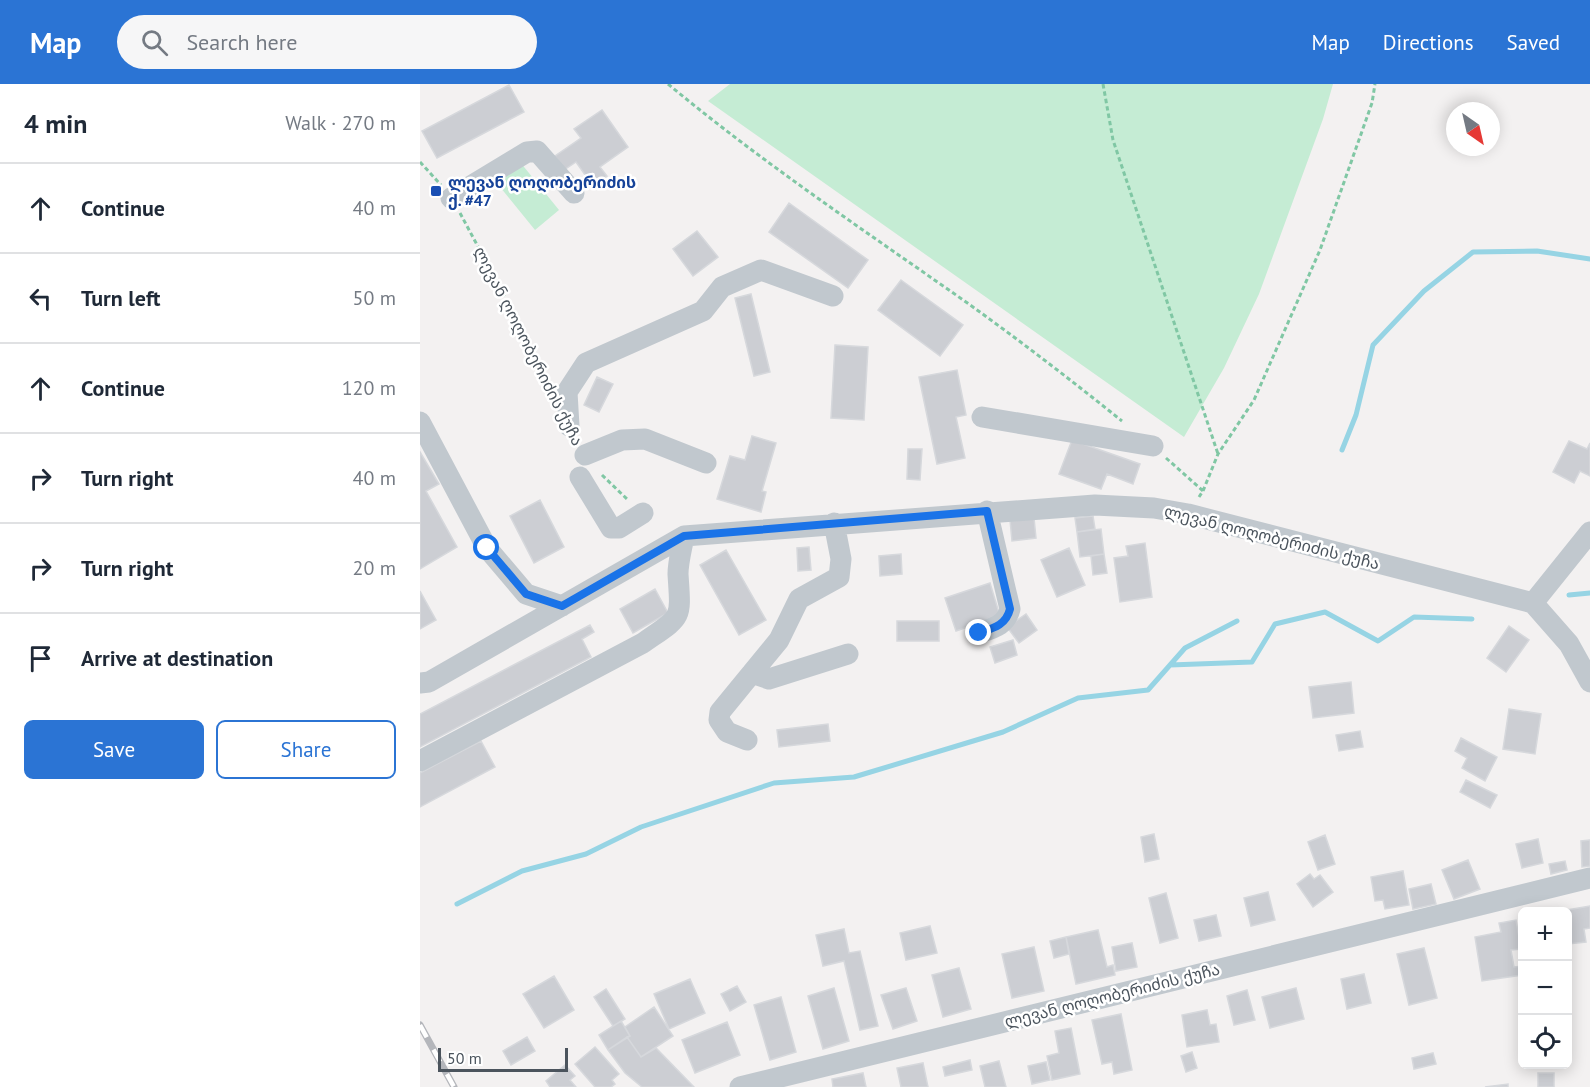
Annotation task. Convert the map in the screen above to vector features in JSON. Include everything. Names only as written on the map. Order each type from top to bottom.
[{"type":"street","points":[[451,198],[527,152],[537,151],[573,193]]},
{"type":"street","points":[[569,426],[567,392],[586,363],[703,310],[722,287],[761,270],[833,296]]},
{"type":"street","points":[[982,417],[1153,446]]},
{"type":"street","points":[[420,422],[487,548],[526,594],[562,606]]},
{"type":"street","points":[[585,455],[622,440],[645,439],[706,463]]},
{"type":"street","points":[[580,477],[611,528],[619,528],[643,513]]},
{"type":"street","name":"ლევან ღოღობერიძის ქუჩა","points":[[684,536],[987,511],[1095,505],[1154,508],[1188,514],[1533,603]]},
{"type":"street","points":[[979,633],[1001,625],[1008,617],[1010,609],[987,511]]},
{"type":"street","points":[[747,740],[727,732],[719,720],[720,711],[779,640],[799,599],[839,577],[841,559],[834,523]]},
{"type":"street","points":[[1590,532],[1533,603],[1569,644],[1590,682]]},
{"type":"street","points":[[420,683],[429,682],[684,536]]},
{"type":"street","points":[[420,760],[643,643],[670,624],[679,613],[682,603],[678,572],[684,536]]},
{"type":"street","points":[[752,673],[769,679],[848,654]]},
{"type":"street","name":"ლევან ღოღობერიძის ქუჩა","points":[[740,1087],[1590,878]]},
{"type":"path","points":[[668,84],[727,133],[812,196],[968,303],[1126,424]]},
{"type":"path","points":[[1103,84],[1113,141],[1218,454]]},
{"type":"path","points":[[1188,514],[1203,491],[1218,454],[1254,400],[1320,250],[1372,103],[1375,84]]},
{"type":"path","name":"ლევან ღოღობერიძის ქუჩა","points":[[420,162],[451,198],[471,231],[553,396]]},
{"type":"path","points":[[1153,446],[1203,491]]},
{"type":"path","name":"ლევან ღოღობერიძის ქუჩა","points":[[585,455],[589,462],[643,513]]},
{"type":"green space","points":[[730,84],[1333,84],[1323,119],[1259,294],[1224,368],[1184,437],[708,101]]},
{"type":"green space","points":[[520,162],[559,210],[535,230],[496,182]]},
{"type":"building","points":[[509,85],[524,112],[437,158],[422,131]]},
{"type":"building","points":[[602,110],[628,147],[600,167],[607,176],[593,186],[576,162],[564,170],[555,156],[581,138],[574,129]]},
{"type":"building","points":[[789,203],[868,260],[848,288],[769,232]]},
{"type":"building","points":[[697,231],[718,257],[693,276],[673,249]]},
{"type":"building","points":[[901,280],[963,325],[940,356],[878,310]]},
{"type":"building","points":[[751,294],[770,372],[754,376],[735,298]]},
{"type":"building","points":[[835,345],[868,347],[864,420],[831,418]]},
{"type":"building","points":[[957,370],[966,415],[956,417],[965,458],[937,464],[919,377]]},
{"type":"building","points":[[597,377],[613,384],[599,412],[584,405]]},
{"type":"building","points":[[752,436],[776,443],[762,491],[766,492],[761,512],[717,499],[730,456],[745,460]]},
{"type":"building","points":[[1072,440],[1140,464],[1133,484],[1107,474],[1101,489],[1059,474]]},
{"type":"building","points":[[1569,441],[1587,449],[1590,443],[1590,476],[1580,471],[1574,483],[1553,472]]},
{"type":"building","points":[[908,449],[922,449],[920,480],[907,479]]},
{"type":"building","points":[[420,452],[439,484],[426,491],[457,547],[420,569]]},
{"type":"building","points":[[540,500],[564,547],[534,563],[510,516]]},
{"type":"building","points":[[1093,516],[1095,529],[1077,532],[1075,518]]},
{"type":"building","points":[[1034,518],[1036,538],[1012,541],[1010,520]]},
{"type":"building","points":[[1101,529],[1104,554],[1080,557],[1077,532]]},
{"type":"building","points":[[1145,543],[1152,597],[1120,602],[1114,558],[1128,556],[1126,546]]},
{"type":"building","points":[[809,547],[811,570],[798,571],[797,548]]},
{"type":"building","points":[[1069,548],[1085,585],[1057,597],[1041,560]]},
{"type":"building","points":[[726,550],[766,620],[739,635],[700,565]]},
{"type":"building","points":[[901,554],[902,574],[880,576],[879,556]]},
{"type":"building","points":[[1104,554],[1107,573],[1093,575],[1091,556]]},
{"type":"building","points":[[990,583],[1000,616],[956,631],[945,598]]},
{"type":"building","points":[[655,589],[668,613],[633,633],[620,609]]},
{"type":"building","points":[[420,591],[436,620],[420,629]]},
{"type":"building","points":[[1026,614],[1037,630],[1019,643],[1007,627]]},
{"type":"building","points":[[897,621],[939,621],[939,641],[897,641]]},
{"type":"building","points":[[590,625],[594,632],[582,639],[591,657],[420,747],[420,714]]},
{"type":"building","points":[[1509,626],[1529,640],[1506,672],[1487,658]]},
{"type":"building","points":[[1013,640],[1017,655],[995,663],[990,647]]},
{"type":"building","points":[[1351,682],[1354,713],[1313,718],[1309,687]]},
{"type":"building","points":[[1509,709],[1541,714],[1535,754],[1503,749]]},
{"type":"building","points":[[828,724],[830,741],[779,747],[777,730]]},
{"type":"building","points":[[1360,731],[1363,747],[1339,751],[1336,735]]},
{"type":"building","points":[[1461,738],[1497,757],[1485,781],[1462,768],[1467,758],[1455,751]]},
{"type":"building","points":[[481,741],[495,767],[420,807],[420,773]]},
{"type":"building","points":[[1466,780],[1497,795],[1490,808],[1460,792]]},
{"type":"building","points":[[1154,834],[1159,859],[1145,862],[1141,837]]},
{"type":"building","points":[[1325,835],[1335,864],[1318,870],[1308,842]]},
{"type":"building","points":[[1538,839],[1543,863],[1522,868],[1516,844]]},
{"type":"building","points":[[1590,840],[1590,866],[1582,867],[1581,841]]},
{"type":"building","points":[[1468,860],[1480,889],[1454,899],[1442,870]]},
{"type":"building","points":[[1565,861],[1567,870],[1551,874],[1549,864]]},
{"type":"building","points":[[1403,871],[1409,905],[1385,909],[1383,900],[1375,901],[1371,877]]},
{"type":"building","points":[[1310,874],[1314,879],[1320,875],[1333,892],[1313,907],[1297,884]]},
{"type":"building","points":[[1431,884],[1436,904],[1413,909],[1409,889]]},
{"type":"building","points":[[1268,892],[1275,920],[1251,926],[1244,898]]},
{"type":"building","points":[[1166,893],[1178,938],[1160,943],[1149,898]]},
{"type":"building","points":[[1590,906],[1590,928],[1584,929],[1586,942],[1572,944],[1572,909]]},
{"type":"building","points":[[1216,915],[1221,936],[1199,941],[1194,920]]},
{"type":"building","points":[[1516,920],[1518,949],[1511,950],[1514,967],[1518,966],[1518,976],[1482,981],[1475,937],[1501,932],[1499,923]]},
{"type":"building","points":[[930,926],[937,953],[906,960],[900,933]]},
{"type":"building","points":[[844,929],[849,953],[860,951],[878,1026],[860,1030],[844,961],[823,966],[816,935]]},
{"type":"building","points":[[1098,930],[1107,967],[1113,965],[1115,975],[1076,984],[1066,937]]},
{"type":"building","points":[[1066,937],[1069,954],[1054,958],[1050,941]]},
{"type":"building","points":[[1132,943],[1137,967],[1116,971],[1112,947]]},
{"type":"building","points":[[1034,947],[1044,991],[1012,998],[1002,954]]},
{"type":"building","points":[[1424,948],[1437,998],[1409,1005],[1397,954]]},
{"type":"building","points":[[959,968],[971,1009],[943,1017],[932,975]]},
{"type":"building","points":[[1364,974],[1371,1003],[1347,1009],[1341,979]]},
{"type":"building","points":[[554,976],[574,1010],[544,1028],[523,994]]},
{"type":"building","points":[[690,979],[705,1013],[669,1029],[654,994]]},
{"type":"building","points":[[737,986],[746,1002],[730,1011],[721,994]]},
{"type":"building","points":[[834,988],[849,1041],[823,1049],[808,996]]},
{"type":"building","points":[[906,988],[917,1021],[893,1029],[881,995]]},
{"type":"building","points":[[1296,988],[1304,1019],[1270,1028],[1262,997]]},
{"type":"building","points":[[606,989],[625,1019],[613,1026],[594,997]]},
{"type":"building","points":[[1247,990],[1255,1020],[1234,1025],[1227,996]]},
{"type":"building","points":[[781,997],[796,1052],[770,1060],[754,1005]]},
{"type":"building","points":[[654,1007],[673,1036],[641,1057],[627,1037],[630,1036],[625,1027]]},
{"type":"building","points":[[1207,1010],[1210,1025],[1216,1024],[1219,1042],[1187,1047],[1182,1015]]},
{"type":"building","points":[[1121,1014],[1132,1070],[1114,1074],[1112,1062],[1102,1064],[1092,1020]]},
{"type":"building","points":[[621,1021],[630,1036],[608,1050],[599,1035]]},
{"type":"building","points":[[727,1022],[740,1055],[695,1073],[682,1040]]},
{"type":"building","points":[[1071,1028],[1080,1074],[1052,1080],[1047,1056],[1059,1053],[1055,1031]]},
{"type":"building","points":[[527,1037],[535,1051],[511,1065],[503,1051]]},
{"type":"building","points":[[627,1037],[641,1057],[656,1048],[694,1087],[642,1087],[625,1073],[608,1050]]},
{"type":"building","points":[[595,1047],[619,1074],[612,1080],[615,1084],[611,1087],[595,1087],[575,1064]]},
{"type":"building","points":[[1192,1052],[1197,1068],[1186,1072],[1181,1056]]},
{"type":"building","points":[[1433,1053],[1436,1064],[1414,1069],[1412,1058]]},
{"type":"building","points":[[970,1060],[972,1070],[945,1076],[943,1067]]},
{"type":"building","points":[[999,1061],[1006,1087],[985,1087],[980,1066]]},
{"type":"building","points":[[1046,1062],[1050,1080],[1032,1084],[1028,1066]]},
{"type":"building","points":[[923,1063],[928,1087],[901,1087],[897,1068]]},
{"type":"building","points":[[565,1065],[575,1076],[570,1080],[576,1087],[550,1087],[546,1081]]},
{"type":"building","points":[[863,1073],[866,1087],[833,1087],[832,1079]]},
{"type":"building","points":[[1538,1073],[1554,1073],[1554,1087],[1538,1087]]},
{"type":"building","points":[[1508,1084],[1508,1087],[1485,1087]]},
{"type":"waterway","points":[[1342,450],[1356,415],[1373,345],[1424,291],[1473,252],[1537,251],[1590,259]]},
{"type":"waterway","points":[[1569,595],[1590,593]]},
{"type":"waterway","points":[[1170,665],[1252,662],[1275,624],[1325,612],[1378,641],[1414,617],[1472,619]]},
{"type":"waterway","points":[[457,904],[522,871],[586,854],[641,827],[774,783],[854,777],[1003,732],[1078,698],[1148,690],[1185,648],[1237,621]]},
{"type":"railway","points":[[420,1025],[454,1087]]},
{"type":"place","name":"ლევან ღოღობერიძის ქ. #47","points":[[436,191]]},
{"type":"route","points":[[487,548],[526,594],[562,606],[684,536],[987,511],[1010,609],[1008,617],[1001,625],[979,633]]}]
